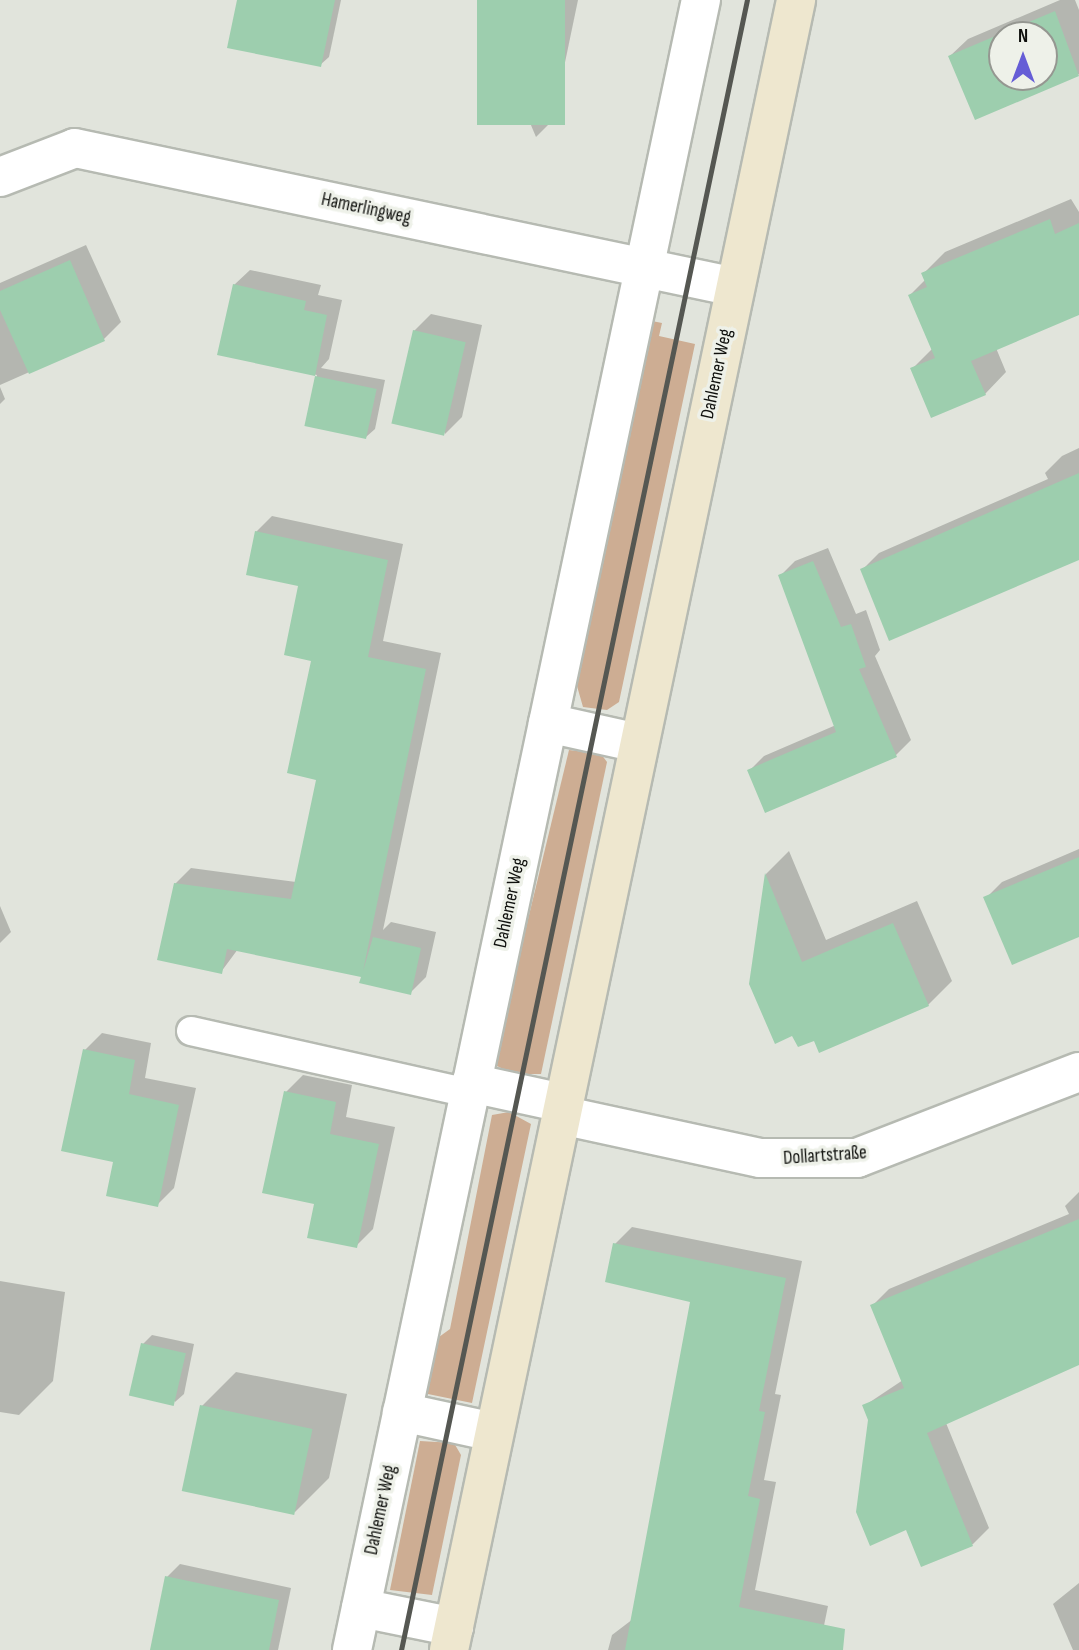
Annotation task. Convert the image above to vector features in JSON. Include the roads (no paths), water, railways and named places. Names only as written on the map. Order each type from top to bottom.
[{"type":"main road","name":"Dahlemer Weg","points":[[451,1639],[735,287],[789,2]]},
{"type":"street","name":"Dahlemer Weg","points":[[352,1650],[701,0]]},
{"type":"street","name":"Hamerlingweg","points":[[4,165],[75,148],[735,287]]},
{"type":"street","points":[[548,723],[638,743]]},
{"type":"street","name":"Dollartstraße","points":[[562,1109],[760,1158],[857,1158],[1079,1072]]},
{"type":"street","points":[[470,1088],[562,1109]]},
{"type":"street","points":[[402,1412],[494,1432]]},
{"type":"street","name":"Dahlemer Weg","points":[[361,1608],[451,1639]]},
{"type":"lane","points":[[191,1031],[470,1088]]},
{"type":"railway","points":[[401,1650],[747,0]]}]
